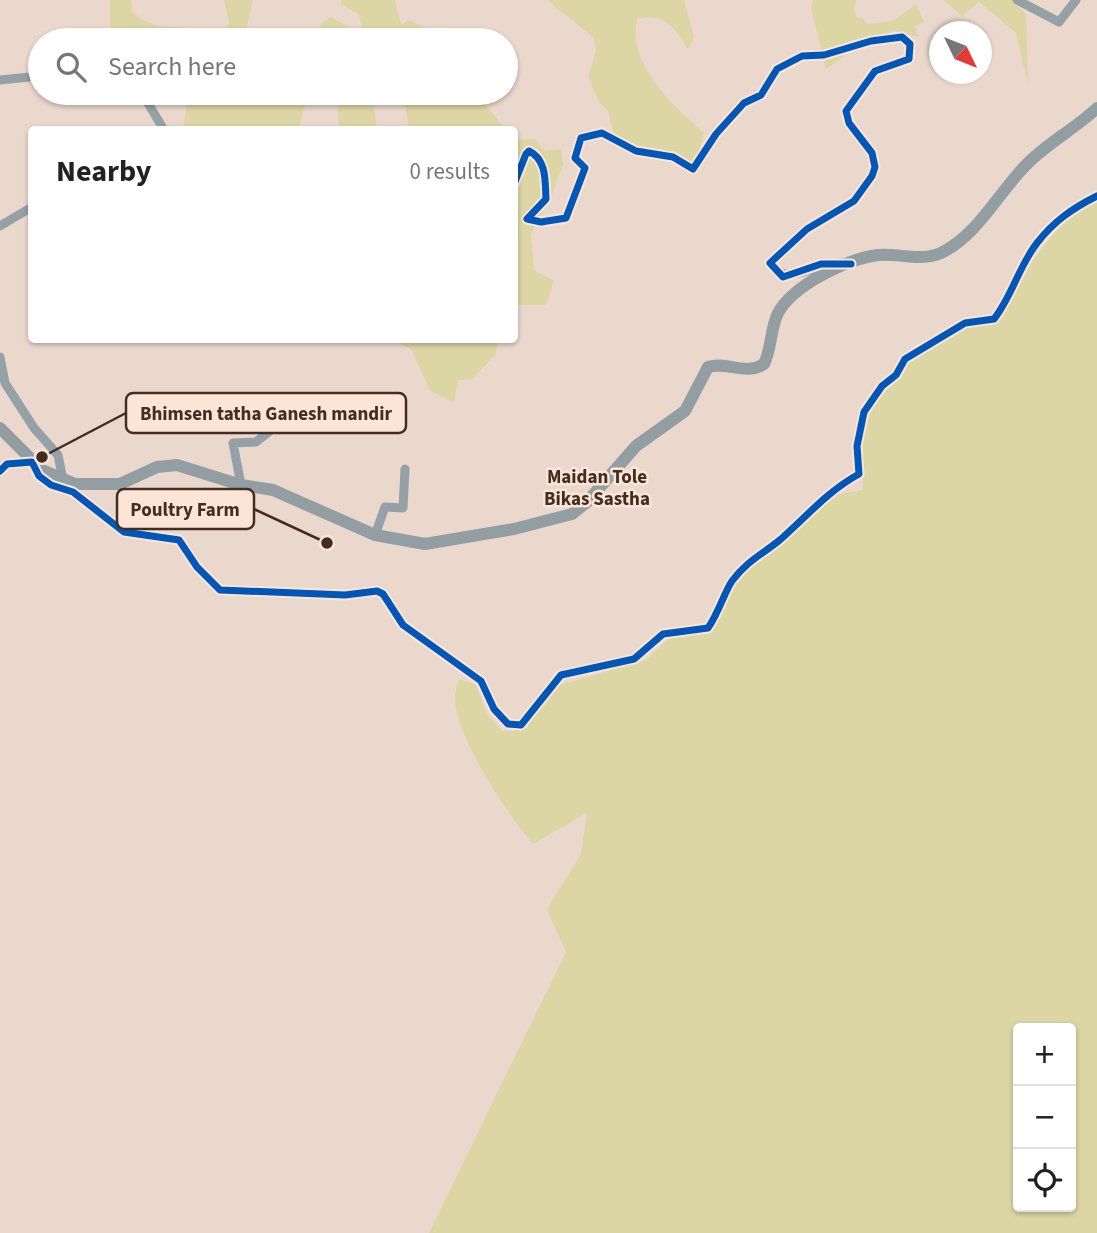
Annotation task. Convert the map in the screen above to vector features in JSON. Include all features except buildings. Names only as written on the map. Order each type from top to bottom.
[{"type":"main road","points":[[0,428],[32,462],[75,484],[120,484],[157,467],[177,465],[242,485],[273,490],[375,535],[425,544],[514,529],[572,514],[587,502],[636,446],[685,411],[708,367],[715,365],[749,370],[764,364],[774,324],[787,301],[811,281],[876,256],[927,257],[947,249],[970,229],[1025,166],[1053,140],[1096,112]]},
{"type":"street","points":[[1017,0],[1059,22],[1076,0]]},
{"type":"street","points":[[518,174],[526,153],[529,151],[537,155],[543,165],[546,199],[527,219],[541,222],[566,218],[585,168],[576,158],[581,138],[602,133],[636,151],[673,157],[693,169],[716,134],[744,103],[761,95],[777,69],[802,56],[824,55],[871,41],[902,37],[910,44],[909,60],[875,71],[846,111],[849,123],[872,153],[875,167],[870,179],[854,201],[807,229],[770,263],[783,277],[821,264],[851,264]]},
{"type":"street","points":[[0,80],[28,77]]},
{"type":"street","points":[[152,105],[162,126]]},
{"type":"street","points":[[0,471],[7,464],[32,462],[39,476],[51,485],[73,492],[124,532],[178,540],[197,567],[220,590],[345,595],[377,591],[383,594],[403,625],[481,681],[494,709],[508,724],[521,725],[561,675],[634,659],[663,634],[708,628],[719,612],[730,583],[754,555],[782,538],[839,485],[859,474],[858,446],[864,412],[882,386],[896,375],[905,359],[965,323],[994,319],[1006,303],[1036,244],[1068,211],[1097,196]]},
{"type":"street","points":[[0,226],[28,209]]},
{"type":"street","points":[[0,357],[5,383],[34,428],[58,455],[63,480]]},
{"type":"street","points":[[242,485],[233,443],[256,442],[270,431]]},
{"type":"street","points":[[375,535],[385,507],[403,508],[405,469]]},
{"type":"shaded area","points":[[110,0],[131,0],[132,11],[149,23],[183,28],[112,28]]},
{"type":"shaded area","points":[[224,0],[253,0],[247,28],[227,28],[229,22]]},
{"type":"shaded area","points":[[341,0],[395,0],[401,25],[409,20],[425,28],[363,28],[358,14],[341,4]]},
{"type":"shaded area","points":[[547,0],[684,0],[694,37],[688,49],[668,23],[655,18],[637,19],[636,36],[639,52],[655,83],[704,133],[697,161],[690,164],[637,150],[614,136],[608,111],[599,102],[588,77],[596,51],[594,38]]},
{"type":"shaded area","points":[[813,0],[856,0],[854,10],[857,18],[862,18],[868,24],[893,21],[916,4],[924,22],[915,26],[918,37],[895,31],[850,42],[843,57],[826,69],[811,8]]},
{"type":"shaded area","points":[[944,0],[1012,0],[1026,14],[1028,85],[1016,33],[979,2],[962,16]]},
{"type":"shaded area","points":[[331,17],[350,28],[321,28],[320,25]]},
{"type":"shaded area","points":[[187,105],[305,105],[300,126],[184,126]]},
{"type":"shaded area","points":[[338,105],[374,105],[377,126],[339,126]]},
{"type":"shaded area","points":[[405,105],[485,105],[503,126],[408,126]]},
{"type":"shaded area","points":[[535,139],[545,151],[561,149],[563,164],[551,197],[531,234],[534,270],[554,281],[546,305],[518,305],[518,140]]},
{"type":"shaded area","points":[[1097,201],[1097,1233],[429,1233],[566,952],[547,909],[581,854],[587,813],[533,844],[485,776],[465,736],[455,701],[459,679],[476,685],[487,714],[502,731],[513,731],[556,686],[646,660],[671,637],[710,632],[734,587],[759,558],[839,494],[863,490],[860,443],[870,405],[899,380],[907,362],[962,329],[998,321],[1039,252],[1064,223]]},
{"type":"shaded area","points":[[398,343],[498,343],[496,354],[472,379],[458,380],[454,403],[430,390],[411,349]]},
{"type":"cycle path","points":[[518,174],[529,151],[542,165],[545,178],[546,199],[527,219],[541,222],[566,218],[585,168],[575,158],[581,138],[602,133],[636,151],[673,157],[693,169],[716,134],[744,103],[761,95],[777,69],[802,56],[824,55],[871,41],[902,37],[910,44],[909,59],[875,71],[846,111],[849,123],[872,153],[875,167],[872,176],[854,201],[807,229],[770,263],[783,277],[821,264],[851,264]]},
{"type":"cycle path","points":[[0,471],[7,464],[32,462],[39,476],[51,485],[73,492],[124,532],[179,540],[197,567],[220,590],[345,595],[377,591],[383,594],[403,625],[481,681],[494,709],[508,724],[521,725],[561,675],[634,659],[663,634],[708,628],[729,585],[744,568],[828,496],[859,474],[857,446],[864,412],[882,386],[896,375],[905,359],[965,323],[994,319],[1043,235],[1064,216],[1097,196]]},
{"type":"place","name":"Bhimsen tatha Ganesh mandir","points":[[42,457]]},
{"type":"place","name":"Poultry Farm","points":[[327,543]]},
{"type":"district","name":"Maidan Tole Bikas Sastha","points":[[597,487]]}]
